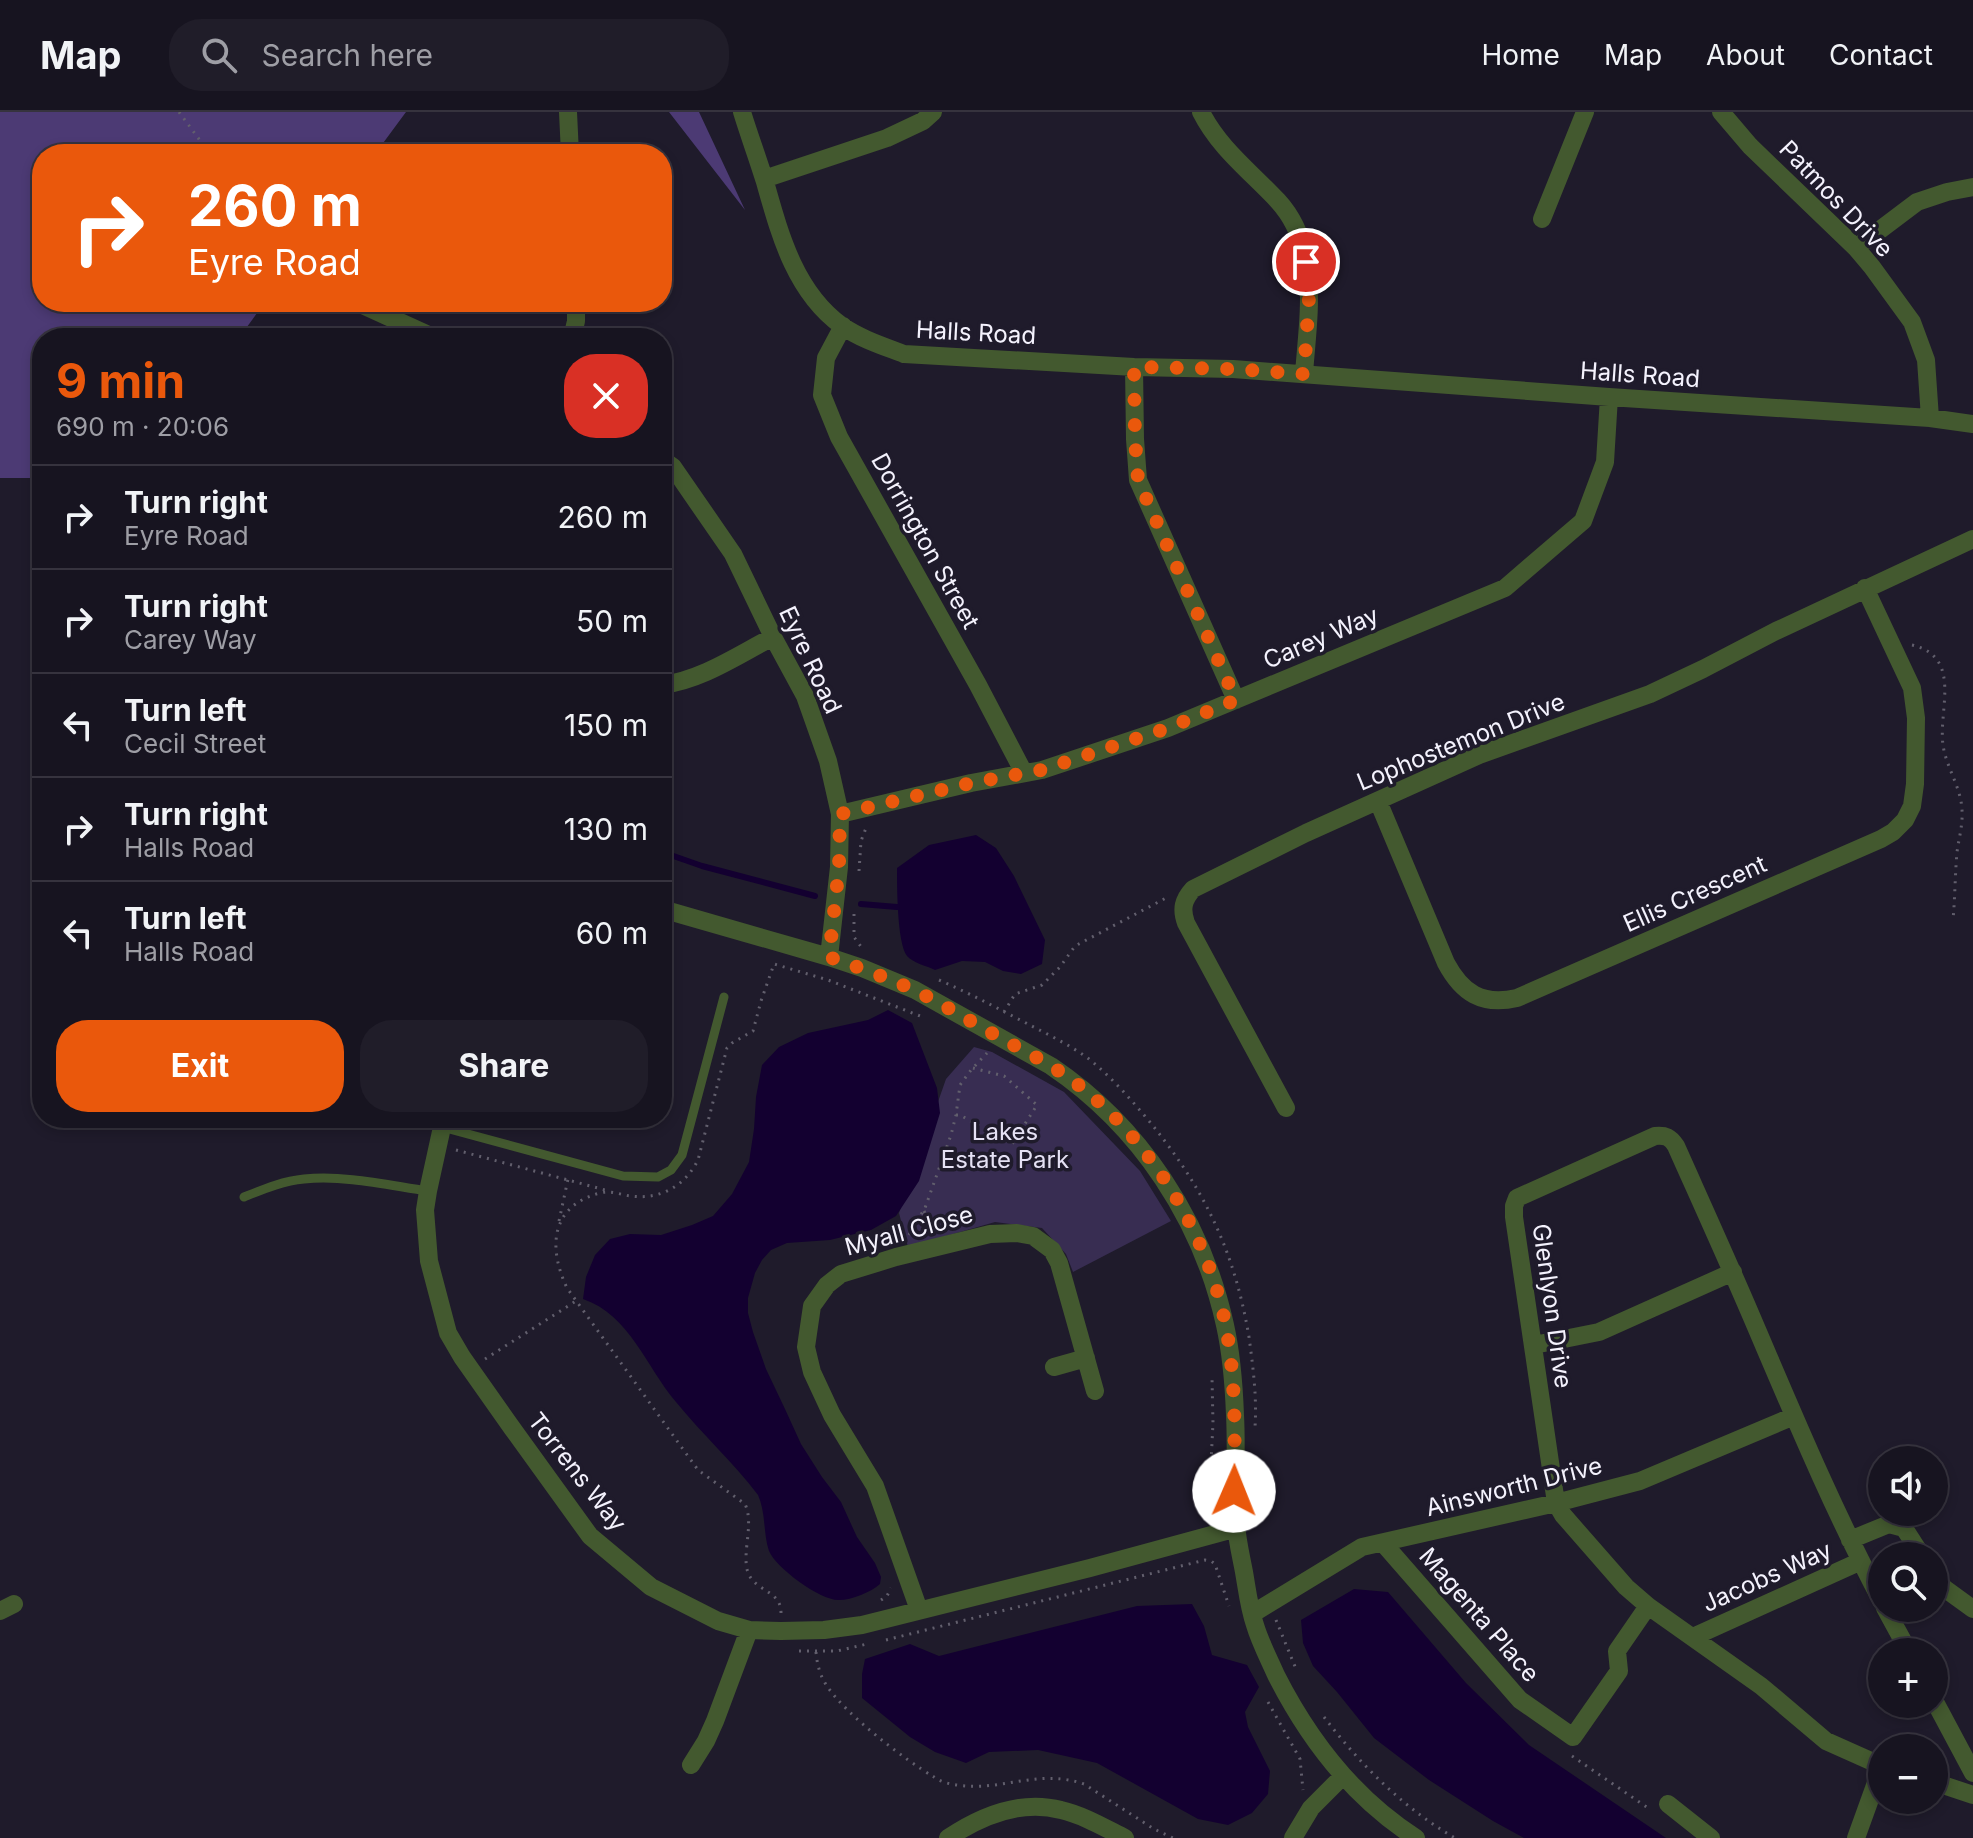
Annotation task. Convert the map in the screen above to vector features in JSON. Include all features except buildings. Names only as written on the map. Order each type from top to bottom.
[{"type":"street","points":[[568,112],[570,144]]},
{"type":"street","name":"Halls Road","points":[[742,112],[777,226],[794,269],[810,293],[843,326],[873,343],[904,354],[1134,367],[1233,369],[1930,418],[1973,424]]},
{"type":"street","points":[[764,179],[887,138],[923,121],[933,112]]},
{"type":"street","points":[[1201,112],[1222,146],[1280,203],[1299,235],[1310,282],[1304,374]]},
{"type":"street","points":[[1542,219],[1585,112]]},
{"type":"street","name":"Patmos Drive","points":[[1721,112],[1750,146],[1856,248],[1912,322],[1926,360],[1930,418]]},
{"type":"street","points":[[1856,248],[1917,202],[1973,187]]},
{"type":"street","points":[[378,312],[413,328]]},
{"type":"street","name":"Dorrington Street","points":[[843,326],[826,358],[822,395],[839,437],[1024,773]]},
{"type":"street","points":[[1134,367],[1138,480],[1236,700]]},
{"type":"street","name":"Carey Way","points":[[840,814],[971,783],[1042,770],[1168,728],[1505,588],[1583,521],[1605,462],[1609,397]]},
{"type":"street","name":"Eyre Road","points":[[672,466],[733,554],[805,696],[828,761],[840,814],[839,867],[829,957]]},
{"type":"street","name":"Lophostemon Drive","points":[[1286,1108],[1186,923],[1182,913],[1188,894],[1199,885],[1306,833],[1479,755],[1650,694],[1865,588],[1971,545]]},
{"type":"street","name":"Ellis Crescent","points":[[1378,801],[1446,963],[1460,984],[1475,996],[1490,1001],[1517,998],[1881,839],[1905,820],[1912,806],[1916,718],[1912,688],[1865,588]]},
{"type":"street","points":[[672,684],[696,677],[773,637]]},
{"type":"street","points":[[672,912],[829,957],[915,990],[1051,1066],[1091,1096],[1156,1167],[1199,1242],[1226,1328],[1235,1415],[1237,1528],[1254,1625],[1288,1697],[1319,1746],[1365,1799],[1416,1838]]},
{"type":"street","name":"Torrens Way","points":[[442,1128],[425,1210],[429,1261],[448,1333],[590,1536],[651,1587],[718,1621],[749,1630],[781,1631],[862,1625],[1237,1528]]},
{"type":"street","name":"Glenlyon Drive","points":[[1868,1575],[1671,1139],[1665,1135],[1655,1136],[1517,1198],[1514,1217],[1556,1503],[1563,1515],[1626,1587],[1648,1606],[1761,1686],[1826,1741],[1868,1760]]},
{"type":"street","name":"Myall Close","points":[[919,1610],[875,1486],[832,1415],[812,1372],[806,1347],[812,1306],[827,1285],[841,1274],[865,1265],[990,1234],[1033,1236],[1052,1250],[1059,1263],[1095,1391]]},
{"type":"street","points":[[1534,1345],[1599,1332],[1733,1272]]},
{"type":"street","points":[[1054,1367],[1086,1358]]},
{"type":"street","name":"Ainsworth Drive","points":[[1252,1614],[1362,1547],[1640,1481],[1794,1416]]},
{"type":"street","points":[[1850,1540],[1889,1524],[1904,1528],[1914,1542]]},
{"type":"street","name":"Magenta Place","points":[[1383,1543],[1520,1700],[1573,1737],[1619,1671],[1617,1651],[1648,1606]]},
{"type":"street","name":"Jacobs Way","points":[[1693,1637],[1861,1561]]},
{"type":"street","points":[[1948,1591],[1973,1609]]},
{"type":"street","points":[[691,1765],[715,1721],[749,1630]]},
{"type":"street","points":[[1944,1718],[1973,1773]]},
{"type":"street","points":[[1293,1838],[1311,1808],[1343,1776]]},
{"type":"street","points":[[1948,1787],[1973,1795]]},
{"type":"street","points":[[1668,1804],[1711,1838]]},
{"type":"street","name":"Glenlyon Drive","points":[[1856,1838],[1868,1805]]},
{"type":"street","points":[[948,1838],[992,1814],[1035,1807],[1063,1810],[1125,1838]]},
{"type":"lane","points":[[460,1128],[623,1176],[658,1177],[671,1170],[682,1155],[724,997]]},
{"type":"lane","points":[[244,1197],[274,1185],[303,1179],[335,1178],[428,1191]]},
{"type":"path","points":[[179,112],[203,144]]},
{"type":"path","points":[[1908,645],[1936,657],[1945,685],[1943,748],[1963,810],[1956,859],[1953,920]]},
{"type":"path","points":[[858,876],[861,841],[869,826]]},
{"type":"path","points":[[1004,1012],[1015,994],[1038,987],[1049,979],[1075,946],[1165,898],[1173,897]]},
{"type":"path","points":[[855,903],[854,937],[865,950]]},
{"type":"path","points":[[456,1150],[612,1192],[643,1197],[679,1185],[692,1173],[698,1160],[727,1048],[753,1031],[774,964],[886,1001],[930,1021]]},
{"type":"path","points":[[933,978],[974,996],[1086,1057],[1108,1075],[1184,1167],[1216,1223],[1243,1301],[1254,1370],[1255,1431]]},
{"type":"path","points":[[951,1135],[960,1085],[987,1053],[996,1057]]},
{"type":"path","points":[[956,1115],[1012,1144],[1037,1105],[1004,1076],[973,1068]]},
{"type":"path","points":[[568,1179],[555,1247],[558,1269],[567,1288],[698,1470],[745,1504],[749,1512],[748,1573],[756,1583],[773,1594],[779,1601],[781,1611]]},
{"type":"path","points":[[559,1224],[575,1205],[602,1192],[612,1192]]},
{"type":"path","points":[[923,1210],[930,1224],[938,1230]]},
{"type":"path","points":[[482,1357],[487,1359],[576,1301]]},
{"type":"path","points":[[1212,1368],[1214,1505],[1209,1514],[1198,1523],[1192,1523],[1199,1561],[1215,1564],[1229,1605]]},
{"type":"path","points":[[1271,1603],[1297,1674]]},
{"type":"path","points":[[816,1652],[821,1676],[836,1698],[887,1743],[935,1778],[959,1786],[1044,1778],[1072,1780],[1084,1784],[1173,1838]]},
{"type":"path","points":[[1265,1695],[1300,1759],[1303,1791]]},
{"type":"path","points":[[1324,1717],[1373,1775],[1414,1810],[1455,1838]]},
{"type":"green space","name":"Lakes Estate Park","points":[[974,1047],[992,1052],[1064,1092],[1140,1171],[1171,1221],[1073,1272],[1066,1254],[1042,1228],[995,1222],[908,1247],[899,1213],[946,1079]]},
{"type":"shaded area","points":[[0,112],[406,112],[382,144],[32,144],[32,312],[258,312],[246,328],[32,328],[32,478],[0,478]]},
{"type":"shaded area","points":[[669,112],[699,112],[745,210]]},
{"type":"shaded area","points":[[976,835],[996,848],[1014,876],[1045,940],[1042,964],[1021,974],[1003,971],[985,962],[962,961],[935,970],[913,961],[904,949],[898,914],[897,868],[929,845]]},
{"type":"shaded area","points":[[888,1010],[912,1023],[937,1088],[940,1113],[919,1181],[896,1216],[871,1230],[830,1240],[787,1243],[771,1250],[755,1273],[748,1298],[748,1313],[766,1369],[801,1444],[841,1502],[881,1577],[880,1584],[872,1590],[839,1600],[811,1589],[773,1558],[767,1544],[758,1495],[676,1402],[625,1329],[599,1307],[583,1299],[586,1277],[595,1255],[610,1239],[630,1234],[661,1235],[692,1225],[713,1216],[732,1194],[749,1162],[762,1065],[779,1047],[808,1033],[868,1020]]},
{"type":"shaded area","points":[[1354,1589],[1388,1592],[1466,1683],[1529,1745],[1666,1838],[1524,1838],[1429,1780],[1374,1738],[1313,1666],[1303,1643],[1301,1620]]},
{"type":"shaded area","points":[[1192,1604],[1204,1626],[1212,1655],[1247,1665],[1259,1687],[1245,1712],[1248,1727],[1270,1771],[1268,1794],[1252,1813],[1228,1825],[1198,1819],[1097,1763],[1038,1750],[989,1752],[966,1763],[935,1752],[910,1737],[862,1698],[865,1659],[910,1644],[939,1656],[1137,1606]]},
{"type":"waterway","points":[[672,856],[815,896]]},
{"type":"waterway","points":[[861,904],[897,907]]},
{"type":"route","points":[[1234,1491],[1235,1415],[1226,1328],[1216,1288],[1199,1242],[1156,1167],[1091,1096],[1051,1066],[915,990],[829,957],[839,867],[840,814],[971,783],[1042,770],[1168,728],[1236,700],[1138,480],[1134,367],[1304,374],[1310,282],[1306,262]]}]
